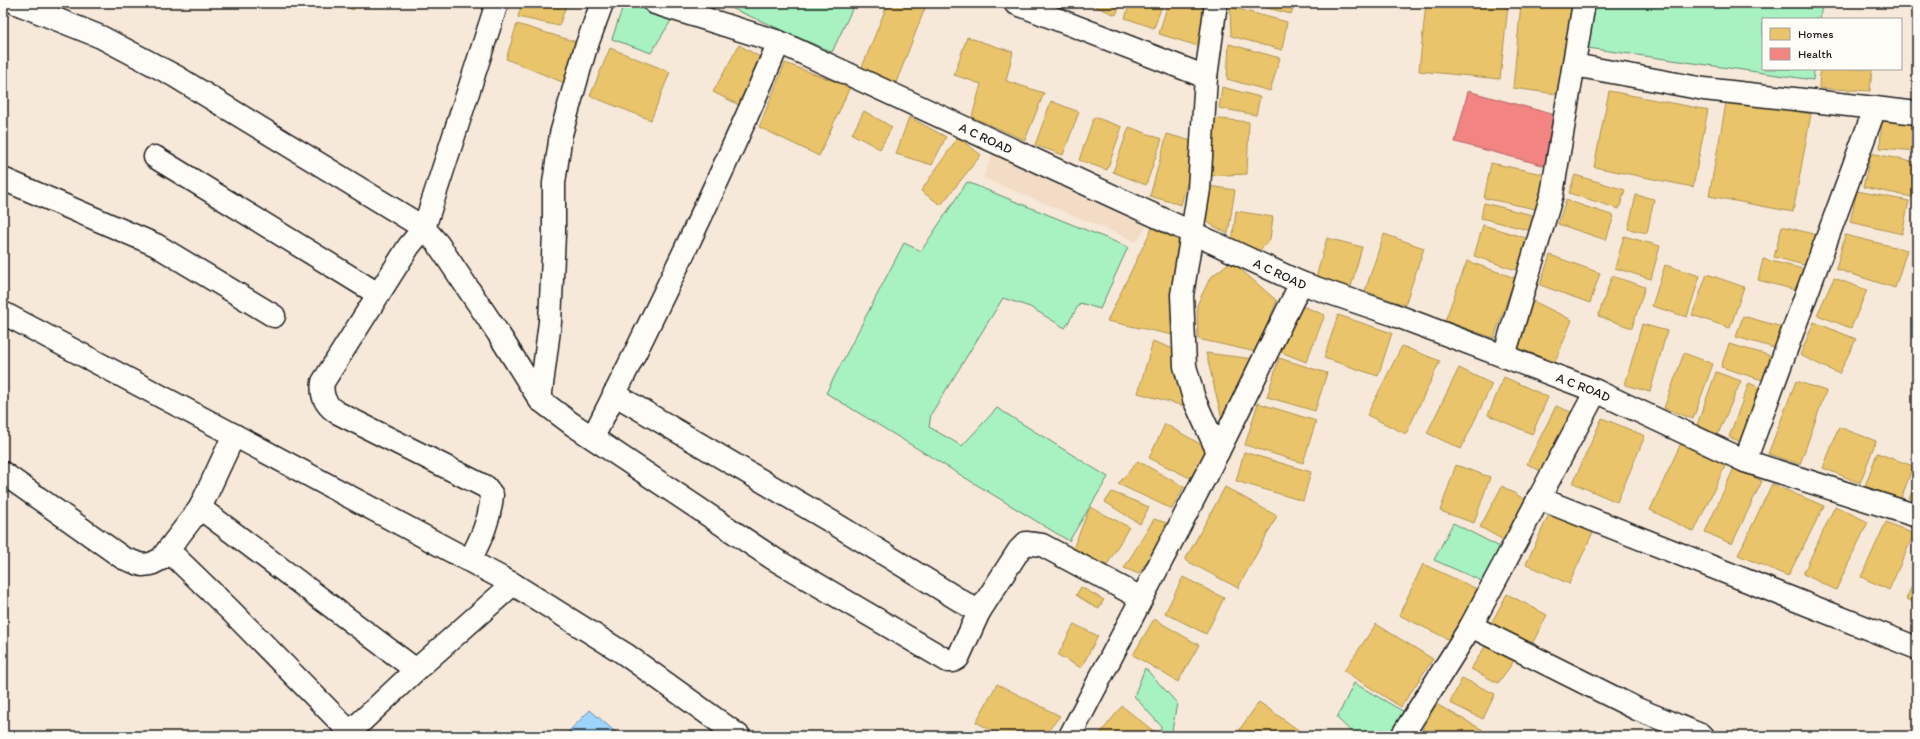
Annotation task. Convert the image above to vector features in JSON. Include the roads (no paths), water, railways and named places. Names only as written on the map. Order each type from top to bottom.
[{"type":"street","points":[[16,3],[101,37],[175,76],[424,228],[438,244],[490,320],[540,400],[774,559],[942,658],[953,661],[958,658],[979,612],[1018,550],[1026,543],[1042,545],[1141,598]]},
{"type":"street","points":[[470,560],[485,530],[491,512],[492,496],[486,487],[336,412],[327,405],[322,393],[323,382],[409,246],[424,228],[497,3]]},
{"type":"street","points":[[540,400],[550,322],[554,234],[554,183],[561,134],[585,50],[602,3]]},
{"type":"street","name":"A C ROAD","points":[[655,3],[700,10],[779,42],[1301,283],[1392,314],[1596,391],[1745,462],[1917,516]]},
{"type":"street","points":[[1015,3],[1206,77]]},
{"type":"street","points":[[1216,3],[1206,77],[1199,189],[1182,295],[1185,366],[1194,399],[1218,452]]},
{"type":"street","points":[[1504,356],[1552,194],[1584,3]]},
{"type":"street","points":[[593,437],[640,344],[743,126],[779,42]]},
{"type":"street","points":[[1574,65],[1704,88],[1917,113]]},
{"type":"street","points":[[1745,462],[1875,108]]},
{"type":"street","points":[[155,157],[378,294]]},
{"type":"street","points":[[3,179],[156,244],[274,316]]},
{"type":"street","points":[[1070,736],[1218,452],[1301,283]]},
{"type":"street","points":[[3,313],[513,584],[624,654],[739,736]]},
{"type":"street","points":[[1402,736],[1471,626],[1596,391]]},
{"type":"street","points":[[614,394],[832,522],[979,612]]},
{"type":"street","points":[[3,473],[130,562],[142,565],[151,564],[162,559],[200,508],[234,435]]},
{"type":"street","points":[[1538,498],[1917,648]]},
{"type":"street","points":[[200,508],[416,670]]},
{"type":"street","points":[[168,550],[231,611],[348,734],[416,670],[513,584]]},
{"type":"street","points":[[1471,626],[1637,709],[1703,736]]},
{"type":"water","points":[[590,710],[620,736],[564,736]]}]
